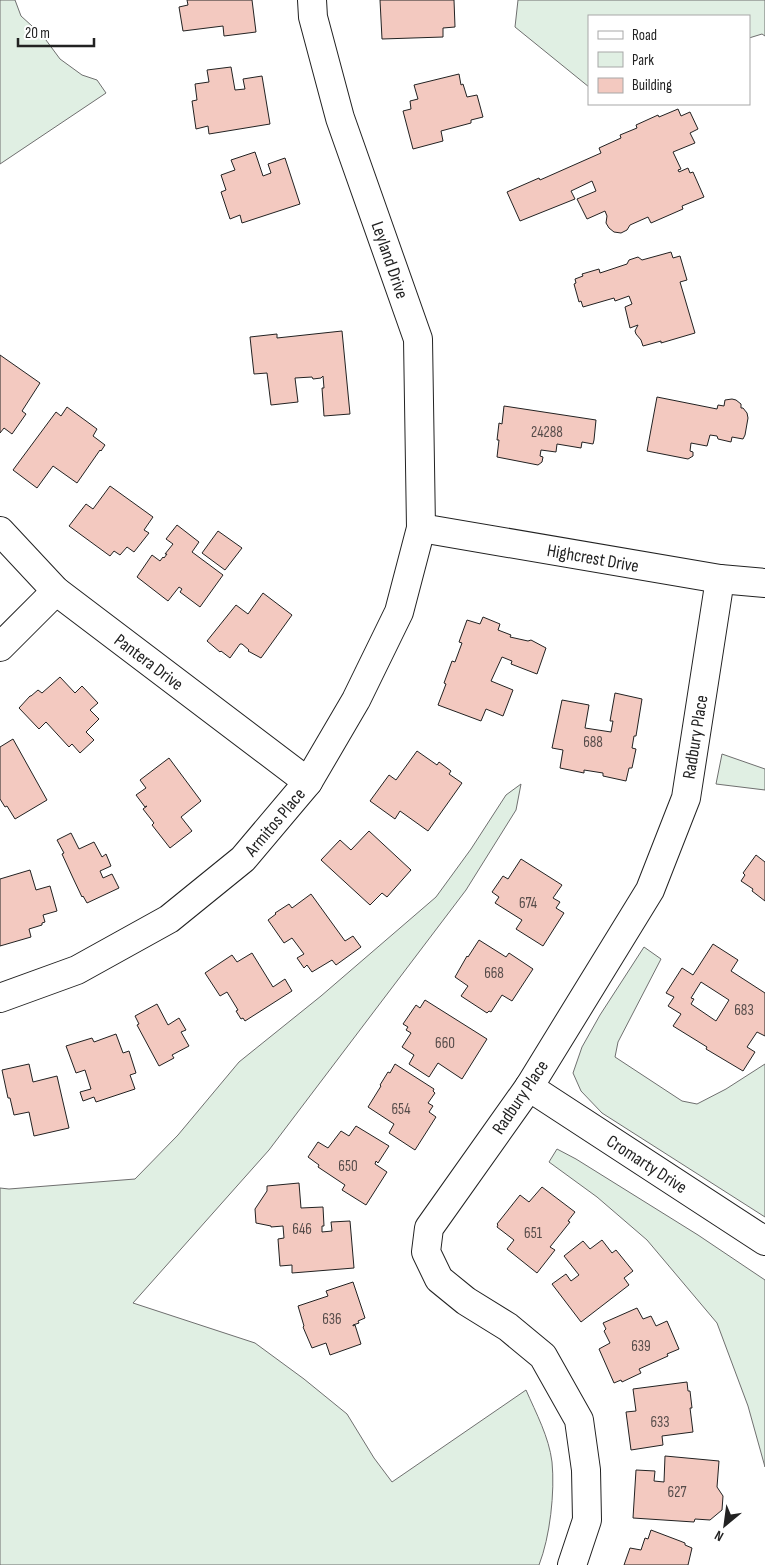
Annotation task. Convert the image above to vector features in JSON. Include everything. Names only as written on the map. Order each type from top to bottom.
[{"type":"street","name":"Leyland Drive","points":[[312,0],[313,17],[340,118],[418,339],[421,528]]},
{"type":"street","name":"Highcrest Drive","points":[[421,528],[720,579],[765,583]]},
{"type":"street","name":"Armitos Place","points":[[0,998],[78,970],[169,919],[243,859],[308,782],[356,700],[399,612],[421,528]]},
{"type":"street","name":"Pantera Drive","points":[[0,531],[56,591],[308,782]]},
{"type":"street","name":"Radbury Place","points":[[572,1565],[587,1520],[586,1470],[579,1420],[543,1356],[508,1327],[466,1301],[439,1279],[426,1252],[429,1228],[529,1087],[650,890],[686,798],[720,579]]},
{"type":"street","points":[[0,647],[56,591]]},
{"type":"street","name":"Cromarty Drive","points":[[529,1087],[765,1241]]},
{"type":"green space","points":[[0,0],[15,0],[21,16],[43,36],[60,59],[82,75],[97,80],[106,93],[0,164]]},
{"type":"green space","points":[[518,0],[765,0],[765,36],[762,34],[750,38],[750,15],[588,15],[588,86],[515,27]]},
{"type":"green space","points":[[722,754],[765,769],[765,790],[716,784]]},
{"type":"green space","points":[[521,784],[516,810],[466,890],[269,1150],[133,1303],[255,1343],[347,1414],[374,1458],[392,1482],[526,1390],[545,1434],[553,1474],[551,1514],[539,1565],[0,1565],[0,1188],[9,1189],[135,1179],[178,1135],[239,1062],[321,996],[436,897],[471,849],[506,795]]},
{"type":"green space","points":[[644,947],[661,959],[618,1042],[615,1057],[682,1101],[697,1104],[726,1089],[765,1064],[765,1217],[602,1113],[581,1091],[573,1073],[582,1047],[600,1015]]},
{"type":"green space","points":[[557,1149],[698,1235],[765,1280],[765,1467],[748,1406],[717,1323],[647,1240],[597,1197],[549,1162]]},
{"type":"building","points":[[187,0],[252,0],[256,32],[224,36],[223,26],[183,31],[179,7],[188,5]]},
{"type":"building","points":[[380,0],[454,0],[455,27],[443,28],[443,37],[382,39]]},
{"type":"building","points":[[231,67],[235,90],[245,89],[243,79],[262,76],[270,124],[209,134],[208,126],[196,129],[192,101],[197,100],[195,84],[209,82],[207,70]]},
{"type":"building","points":[[459,74],[461,85],[463,84],[467,97],[477,95],[483,117],[471,120],[471,123],[441,131],[443,141],[413,149],[403,111],[411,109],[410,101],[418,99],[414,85]]},
{"type":"building","points":[[678,109],[681,116],[690,112],[698,129],[690,133],[695,143],[673,152],[681,169],[678,170],[679,172],[688,168],[690,173],[693,172],[704,197],[682,206],[683,209],[651,223],[648,217],[630,225],[627,230],[621,233],[614,232],[606,223],[607,216],[605,211],[587,219],[577,199],[596,191],[592,181],[571,191],[575,199],[520,221],[507,192],[539,178],[540,180],[601,153],[599,148],[621,138],[620,135],[637,128],[636,125],[658,115],[659,117]]},
{"type":"building","points":[[255,152],[263,176],[271,173],[268,164],[285,158],[300,204],[242,223],[240,215],[230,219],[221,192],[226,190],[221,175],[235,170],[231,160]]},
{"type":"building","points":[[671,252],[673,258],[680,256],[687,280],[680,282],[695,333],[643,346],[635,331],[638,325],[630,328],[625,307],[632,304],[629,296],[615,301],[614,298],[583,307],[581,301],[579,302],[574,284],[576,283],[575,279],[583,276],[582,274],[599,269],[600,273],[627,264],[629,260],[638,257],[642,260]]},
{"type":"building","points":[[342,331],[350,414],[324,416],[323,376],[313,379],[312,377],[295,378],[298,402],[271,405],[267,373],[254,374],[250,337],[277,334],[277,338]]},
{"type":"building","points":[[0,355],[40,383],[22,411],[26,414],[12,434],[4,428],[0,433]]},
{"type":"building","points":[[657,397],[717,409],[718,405],[724,406],[725,400],[736,400],[747,413],[745,435],[743,439],[732,437],[731,442],[710,435],[707,446],[691,443],[690,451],[693,452],[693,456],[688,459],[647,451]]},
{"type":"building","points":[[504,406],[596,420],[593,444],[582,442],[581,448],[557,444],[556,452],[541,450],[542,462],[538,465],[497,457],[499,423],[502,424]]},
{"type":"building","points":[[67,407],[97,429],[93,436],[105,445],[77,483],[53,466],[37,488],[13,470],[56,412],[61,416]]},
{"type":"building","points":[[110,486],[153,517],[144,530],[149,533],[134,552],[127,547],[120,555],[114,551],[110,556],[69,526],[86,504],[93,509]]},
{"type":"building","points":[[177,525],[199,542],[192,552],[223,575],[200,607],[180,592],[182,589],[179,587],[168,601],[137,577],[152,555],[160,561],[164,558],[173,544],[166,539]]},
{"type":"building","points":[[218,531],[242,548],[225,570],[202,553]]},
{"type":"building","points":[[263,593],[292,615],[261,658],[240,644],[230,658],[207,641],[236,605],[248,614]]},
{"type":"building","points":[[483,617],[500,624],[498,630],[511,635],[510,637],[531,640],[546,648],[537,674],[511,664],[512,661],[502,657],[491,681],[513,690],[503,716],[486,709],[481,721],[438,705],[452,661],[455,662],[462,643],[459,642],[467,620],[480,624]]},
{"type":"building","points":[[60,677],[75,693],[82,686],[98,703],[90,710],[99,719],[86,732],[94,740],[80,753],[72,744],[69,747],[46,722],[39,729],[19,708],[30,696],[38,690],[42,693]]},
{"type":"building","points":[[615,693],[642,699],[636,736],[634,736],[632,748],[636,749],[632,768],[629,768],[626,781],[603,776],[603,773],[584,770],[584,773],[560,768],[563,750],[552,748],[562,700],[589,705],[585,728],[611,732],[613,721],[610,721]]},
{"type":"building","points":[[13,739],[47,800],[15,819],[0,799],[0,747]]},
{"type":"building","points":[[417,751],[437,765],[439,762],[451,771],[449,774],[462,783],[428,831],[400,811],[395,819],[370,801],[389,775],[396,780]]},
{"type":"building","points":[[169,758],[201,801],[181,817],[192,831],[170,848],[152,825],[154,823],[143,809],[147,806],[145,807],[136,795],[146,788],[140,780]]},
{"type":"building","points":[[369,831],[411,870],[387,897],[382,893],[370,905],[321,860],[340,840],[351,850]]},
{"type":"building","points":[[71,833],[79,849],[94,842],[102,857],[106,854],[111,866],[100,871],[103,878],[112,874],[119,888],[87,903],[82,897],[57,840]]},
{"type":"building","points":[[756,855],[765,862],[765,901],[752,891],[753,889],[741,881],[745,875],[743,873]]},
{"type":"building","points":[[521,859],[562,885],[553,898],[560,902],[556,908],[564,913],[543,946],[516,929],[522,920],[495,903],[499,897],[492,892],[503,876],[508,879]]},
{"type":"building","points":[[30,870],[36,890],[50,886],[57,911],[43,915],[45,922],[42,925],[29,929],[31,937],[0,946],[0,879]]},
{"type":"building","points":[[311,894],[345,941],[353,936],[361,947],[336,965],[332,960],[312,972],[307,965],[304,968],[297,958],[304,954],[292,938],[284,943],[268,920],[289,904],[292,908]]},
{"type":"building","points":[[479,940],[506,957],[509,953],[533,969],[512,1001],[502,995],[491,1012],[487,1013],[461,996],[468,986],[455,977]]},
{"type":"building","points":[[713,944],[738,960],[731,971],[765,993],[765,1036],[757,1032],[747,1047],[755,1052],[743,1071],[706,1049],[707,1047],[673,1026],[681,1014],[668,1006],[674,997],[666,993],[682,968],[693,975]],"holes":[[[701,982],[729,1000],[716,1021],[691,1004],[694,999],[691,998]]]},
{"type":"building","points":[[252,953],[273,987],[285,979],[292,991],[245,1021],[243,1018],[241,1019],[236,1011],[238,1010],[227,992],[220,996],[205,973],[232,955],[237,962]]},
{"type":"building","points":[[425,1000],[487,1039],[462,1079],[438,1063],[429,1077],[409,1064],[414,1055],[402,1047],[411,1033],[406,1030],[408,1027],[403,1024],[416,1005],[420,1008]]},
{"type":"building","points":[[157,1004],[168,1025],[179,1018],[186,1030],[181,1032],[189,1046],[172,1055],[174,1058],[159,1066],[137,1025],[139,1024],[135,1016]]},
{"type":"building","points":[[116,1034],[123,1053],[129,1051],[136,1073],[130,1075],[135,1089],[96,1102],[94,1097],[83,1101],[80,1092],[91,1089],[85,1070],[76,1073],[66,1046],[92,1038],[94,1042]]},
{"type":"building","points":[[29,1064],[33,1082],[57,1076],[69,1128],[34,1136],[29,1112],[14,1115],[2,1070]]},
{"type":"building","points":[[395,1064],[434,1089],[435,1093],[428,1103],[433,1106],[429,1112],[436,1117],[415,1150],[389,1133],[394,1124],[368,1107],[388,1072],[390,1073]]},
{"type":"building","points":[[356,1126],[389,1146],[378,1163],[376,1161],[375,1164],[387,1172],[366,1205],[342,1190],[345,1185],[318,1167],[319,1165],[308,1157],[318,1142],[328,1148],[341,1131],[349,1136]]},
{"type":"building","points":[[299,1183],[301,1208],[323,1207],[324,1226],[322,1226],[322,1232],[332,1231],[331,1222],[350,1221],[354,1268],[292,1273],[292,1265],[280,1266],[278,1239],[284,1238],[283,1226],[271,1227],[256,1223],[255,1209],[267,1191],[267,1186]]},
{"type":"building","points":[[542,1187],[575,1212],[568,1221],[570,1222],[550,1247],[555,1250],[537,1273],[507,1249],[514,1240],[497,1227],[497,1224],[520,1195],[529,1202]]},
{"type":"building","points":[[602,1240],[612,1253],[616,1250],[633,1271],[624,1278],[629,1285],[581,1322],[552,1284],[566,1274],[571,1281],[579,1275],[564,1256],[583,1241],[590,1249]]},
{"type":"building","points":[[353,1282],[365,1318],[353,1325],[355,1325],[361,1344],[330,1355],[326,1343],[312,1348],[303,1327],[298,1306],[328,1296],[326,1291]]},
{"type":"building","points":[[637,1308],[643,1319],[651,1316],[656,1326],[667,1321],[679,1349],[639,1369],[641,1373],[622,1382],[621,1380],[614,1383],[599,1349],[610,1343],[604,1331],[606,1329],[603,1323]]},
{"type":"building","points":[[687,1382],[688,1391],[690,1391],[693,1432],[662,1436],[663,1445],[631,1450],[626,1412],[636,1411],[633,1389]]},
{"type":"building","points":[[665,1456],[719,1461],[717,1487],[723,1496],[722,1510],[710,1520],[695,1519],[694,1522],[633,1518],[636,1470],[655,1471],[654,1481],[664,1482]]},
{"type":"building","points":[[651,1530],[685,1543],[685,1545],[692,1548],[688,1565],[624,1565],[630,1548],[641,1550],[645,1538],[648,1539]]}]
